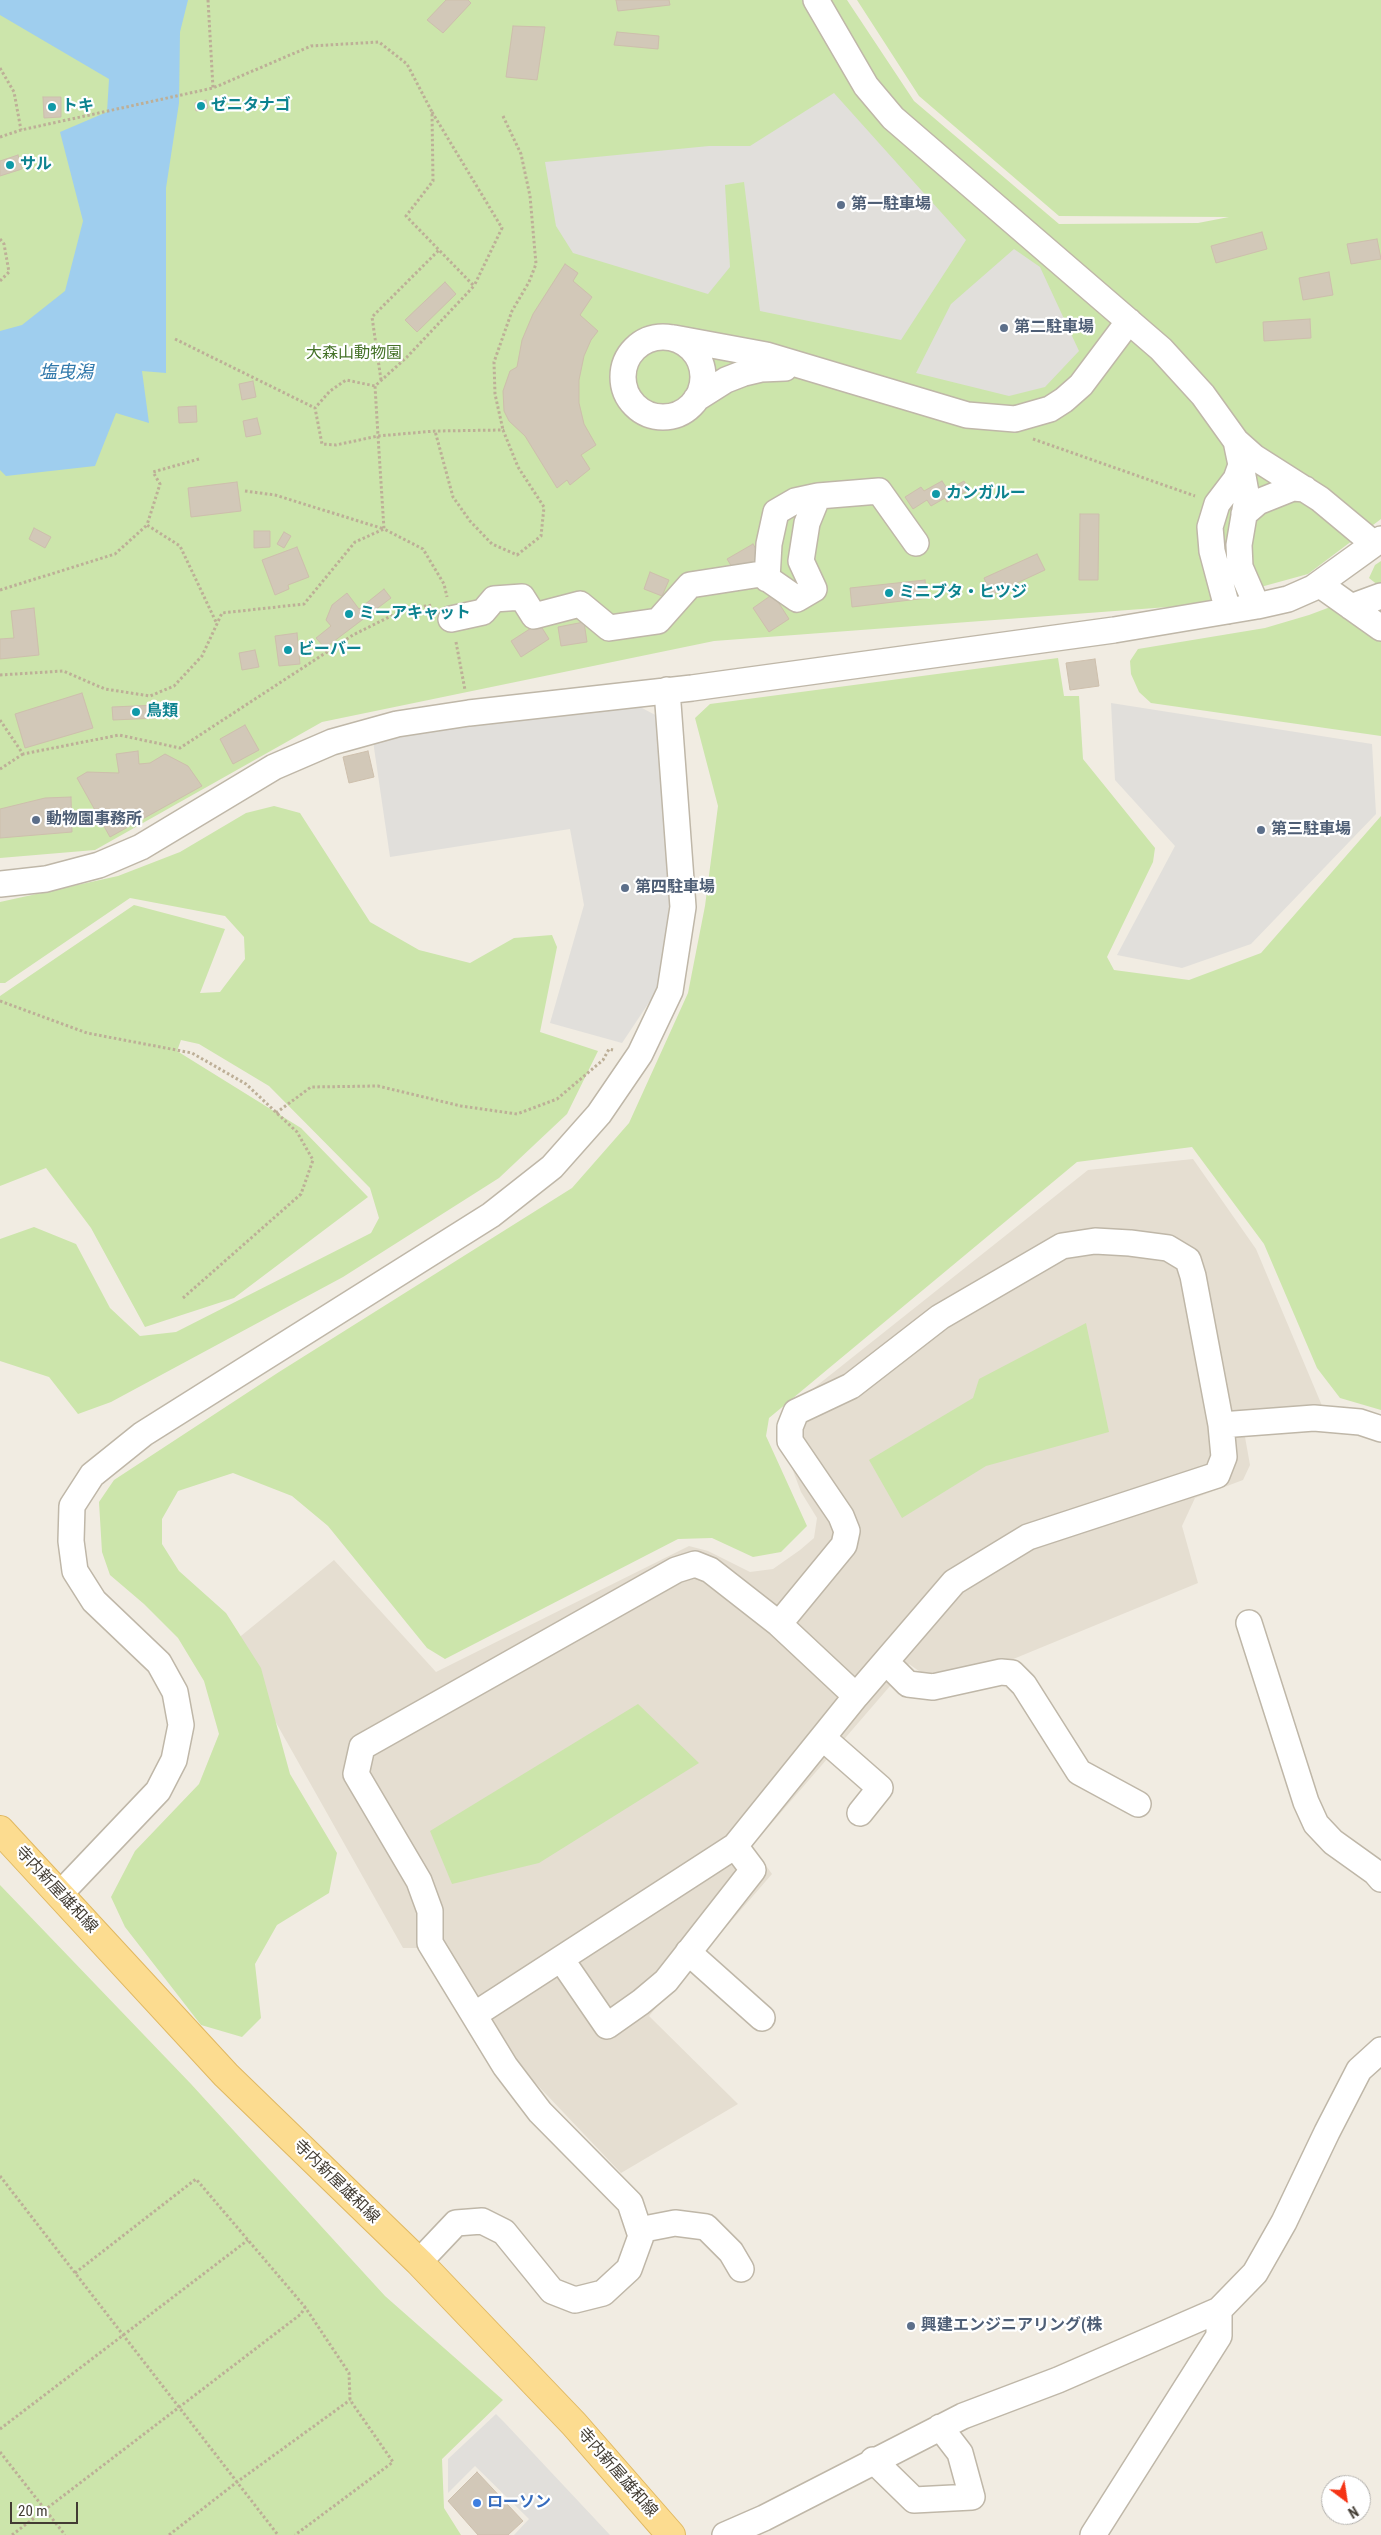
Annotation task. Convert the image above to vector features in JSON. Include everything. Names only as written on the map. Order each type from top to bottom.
[{"type":"main road","name":"寺内新屋雄和線","points":[[0,1830],[226,2075],[420,2262],[574,2424],[671,2535]]},
{"type":"street","points":[[0,884],[46,879],[99,865],[141,847],[274,767],[332,742],[396,724],[1114,630],[1257,606],[1288,599],[1319,584],[1378,541],[1320,498],[1254,457],[1236,441],[1182,371],[1161,348],[893,118],[866,86],[816,0]]},
{"type":"street","points":[[674,338],[686,344],[696,353],[701,364],[703,378],[701,390],[685,411],[672,416],[659,417],[646,414],[634,406],[626,395],[623,382],[623,368],[628,356],[637,346],[648,339],[661,337],[674,338],[766,356],[967,415],[1015,419],[1050,409],[1064,400],[1081,385],[1129,321]]},
{"type":"street","points":[[696,399],[726,380],[744,373],[761,369],[803,368]]},
{"type":"street","points":[[1236,441],[1247,498],[1239,545],[1240,567],[1257,606]]},
{"type":"street","points":[[1228,611],[1212,551],[1210,527],[1217,504],[1236,479],[1241,465]]},
{"type":"street","points":[[1244,514],[1258,502],[1293,488],[1305,489]]},
{"type":"street","points":[[767,579],[769,544],[776,512],[795,501],[818,496],[879,491],[916,543]]},
{"type":"street","points":[[450,611],[483,612],[494,599],[522,597],[534,616],[580,604],[609,628],[658,621],[690,585],[761,574],[796,599],[814,589],[801,560],[807,523],[818,496]]},
{"type":"street","points":[[1319,584],[1381,628]]},
{"type":"street","points":[[1352,607],[1381,596]]},
{"type":"street","points":[[60,1894],[158,1792],[174,1760],[181,1724],[175,1692],[159,1663],[94,1600],[75,1571],[71,1540],[72,1506],[92,1475],[143,1434],[491,1215],[552,1166],[599,1114],[640,1054],[670,991],[683,907],[667,690]]},
{"type":"street","points":[[474,2015],[735,1846],[856,1696],[954,1582],[1028,1537],[1217,1475],[1224,1458],[1221,1425],[1193,1276],[1188,1260],[1168,1248],[1130,1243],[1095,1241],[1062,1246],[940,1317],[851,1386],[796,1412],[790,1427],[790,1441],[841,1516],[847,1532],[844,1545],[779,1624]]},
{"type":"street","points":[[1221,1425],[1314,1418],[1360,1422],[1381,1429]]},
{"type":"street","points":[[420,2262],[456,2223],[482,2221],[504,2232],[552,2291],[575,2300],[603,2293],[629,2269],[641,2236],[630,2202],[540,2112],[505,2066],[430,1943],[430,1911],[419,1881],[356,1774],[362,1747],[676,1570],[696,1564],[710,1570],[779,1624],[856,1696]]},
{"type":"street","points":[[1249,1623],[1306,1802],[1316,1824],[1333,1842],[1375,1872],[1381,1879]]},
{"type":"street","points":[[886,1662],[908,1684],[933,1687],[1001,1672],[1012,1673],[1024,1685],[1079,1772],[1138,1804]]},
{"type":"street","points":[[823,1738],[880,1788],[860,1813]]},
{"type":"street","points":[[561,1959],[607,2026],[642,2002],[666,1981],[753,1870],[735,1846]]},
{"type":"street","points":[[688,1952],[762,2018]]},
{"type":"street","points":[[725,2535],[764,2518],[873,2460],[963,2416],[1058,2380],[1219,2310],[1255,2273],[1284,2222],[1327,2132],[1360,2070],[1381,2050]]},
{"type":"street","points":[[639,2230],[675,2223],[706,2227],[731,2252],[741,2269]]},
{"type":"street","points":[[1093,2535],[1219,2336],[1219,2310]]},
{"type":"street","points":[[873,2460],[914,2500],[972,2497],[960,2453],[940,2427]]},
{"type":"path","points":[[208,0],[213,88]]},
{"type":"path","points":[[0,137],[21,130],[213,88],[311,46],[379,42],[407,64],[432,112],[433,180],[406,216],[474,286]]},
{"type":"path","points":[[0,68],[14,92],[21,130]]},
{"type":"path","points":[[384,529],[375,386],[474,286],[502,228],[429,106]]},
{"type":"path","points":[[435,432],[453,497],[470,521],[492,544],[517,555],[541,536],[544,507],[518,467],[503,430],[495,394],[494,362],[512,311],[529,282],[536,264],[530,196],[523,162],[503,116]]},
{"type":"path","points":[[0,239],[4,244],[9,272],[0,281]]},
{"type":"path","points":[[381,380],[372,317],[439,250]]},
{"type":"path","points":[[175,339],[315,408]]},
{"type":"path","points":[[315,408],[330,391],[346,380],[375,386]]},
{"type":"path","points":[[315,408],[322,444],[336,445],[378,436],[503,430]]},
{"type":"path","points":[[1032,438],[1217,504]]},
{"type":"path","points":[[0,590],[115,554],[147,525],[160,484],[153,472],[199,459]]},
{"type":"path","points":[[245,491],[275,496],[384,529],[423,548],[444,584],[469,713]]},
{"type":"path","points":[[147,525],[180,546],[217,625]]},
{"type":"path","points":[[0,674],[63,671],[105,688],[150,696],[174,686],[202,656],[222,613],[304,604],[356,542],[384,529]]},
{"type":"path","points":[[0,769],[23,754],[119,735],[180,748],[353,634],[406,609],[450,611]]},
{"type":"path","points":[[0,720],[23,754]]},
{"type":"path","points":[[0,1001],[87,1033],[192,1053],[246,1084],[296,1132],[313,1160],[301,1194],[183,1298]]},
{"type":"path","points":[[276,1113],[311,1087],[378,1086],[461,1106],[517,1114],[557,1099],[603,1060],[609,1049],[640,1054]]},
{"type":"path","points":[[0,2176],[278,2535]]},
{"type":"path","points":[[75,2273],[196,2179],[305,2307],[349,2373],[350,2400],[394,2462],[295,2535]]},
{"type":"path","points":[[0,2428],[124,2336],[248,2240]]},
{"type":"path","points":[[12,2535],[300,2314],[305,2307]]},
{"type":"path","points":[[169,2535],[237,2482],[350,2400]]},
{"type":"path","points":[[0,2452],[65,2535]]},
{"type":"shaded area","name":"第一駐車場","points":[[834,93],[966,240],[901,340],[760,311],[744,182],[725,185],[730,267],[708,294],[573,253],[556,226],[545,162],[709,146],[750,146]]},
{"type":"shaded area","name":"第二駐車場","points":[[1014,249],[1040,267],[1079,351],[1045,387],[1009,396],[916,373],[951,304]]},
{"type":"shaded area","name":"第四駐車場","points":[[627,700],[659,717],[672,871],[662,983],[622,1043],[550,1023],[584,905],[570,829],[390,857],[373,741]]},
{"type":"shaded area","name":"第三駐車場","points":[[1111,703],[1372,744],[1376,814],[1251,944],[1182,968],[1117,955],[1175,846],[1115,780]]},
{"type":"shaded area","points":[[1193,1159],[1256,1249],[1323,1408],[1301,1428],[1245,1437],[1250,1465],[1243,1480],[1195,1498],[1182,1526],[1198,1583],[1006,1662],[926,1676],[909,1664],[752,1846],[772,1874],[649,2016],[738,2104],[621,2173],[524,2071],[443,1948],[403,1948],[270,1712],[236,1640],[334,1560],[436,1672],[689,1546],[708,1551],[750,1572],[773,1569],[814,1538],[817,1518],[801,1492],[777,1428],[785,1411],[1088,1170]]},
{"type":"shaded area","points":[[496,2414],[610,2535],[514,2535],[529,2519],[475,2466],[448,2493],[448,2459]]},
{"type":"green space","name":"大森山動物園","points":[[0,0],[847,0],[914,101],[1059,224],[1198,223],[1229,217],[1059,216],[919,96],[857,0],[1381,0],[1381,519],[1308,574],[1195,605],[714,641],[322,722],[95,850],[0,858]]},
{"type":"green space","points":[[1381,561],[1381,585],[1379,586],[1369,578],[1375,565]]},
{"type":"green space","points":[[1333,606],[1381,623],[1381,736],[1151,703],[1139,692],[1131,674],[1130,661],[1138,649],[1265,628]]},
{"type":"green space","points":[[1058,658],[1064,696],[1079,696],[1083,759],[1155,848],[1153,862],[1107,957],[1114,970],[1189,980],[1261,953],[1381,816],[1381,1410],[1340,1398],[1317,1368],[1264,1244],[1192,1147],[1077,1162],[769,1418],[766,1436],[807,1526],[781,1552],[753,1557],[712,1538],[678,1539],[445,1659],[427,1648],[328,1526],[292,1496],[233,1473],[178,1491],[162,1519],[162,1544],[179,1571],[226,1613],[261,1668],[290,1774],[337,1853],[329,1893],[277,1925],[255,1964],[261,2018],[242,2037],[201,2025],[125,1927],[111,1897],[135,1851],[199,1784],[219,1734],[204,1681],[178,1638],[144,1604],[110,1575],[102,1552],[99,1502],[114,1480],[279,1372],[572,1188],[629,1123],[688,993],[705,906],[718,806],[695,718],[710,704]]},
{"type":"green space","points":[[274,806],[300,813],[370,922],[419,950],[470,963],[514,938],[552,935],[557,947],[540,1032],[598,1051],[567,1114],[499,1178],[343,1277],[111,1402],[78,1414],[49,1377],[0,1361],[0,1239],[34,1227],[76,1244],[110,1308],[140,1336],[176,1332],[371,1233],[379,1218],[370,1188],[269,1086],[199,1044],[181,1040],[177,1051],[301,1128],[368,1197],[234,1298],[145,1327],[91,1228],[46,1168],[0,1186],[0,996],[134,905],[225,929],[200,993],[220,992],[245,959],[244,937],[225,916],[130,898],[5,983],[0,983],[0,902],[118,876],[180,852],[246,813]]},
{"type":"green space","points":[[1086,1323],[1109,1432],[986,1466],[902,1518],[869,1460],[973,1398],[979,1379]]},
{"type":"green space","points":[[638,1704],[699,1763],[539,1863],[452,1884],[430,1831]]},
{"type":"green space","points":[[0,1885],[191,2084],[385,2296],[503,2400],[442,2459],[444,2508],[461,2535],[0,2535]]},
{"type":"water","name":"塩曳潟","points":[[0,0],[188,0],[180,32],[179,103],[166,188],[166,373],[142,371],[149,423],[116,413],[95,466],[6,476],[0,470],[0,331],[22,325],[65,291],[83,221],[60,132],[107,112],[109,79],[0,15]]},
{"type":"building","points":[[446,0],[468,0],[471,3],[443,33],[427,20]]},
{"type":"building","points":[[616,0],[669,0],[670,5],[618,11]]},
{"type":"building","points":[[513,26],[545,27],[537,80],[506,77]]},
{"type":"building","points":[[617,32],[659,36],[658,49],[614,45]]},
{"type":"building","name":"トキ","points":[[43,97],[61,97],[61,117],[44,118]]},
{"type":"building","name":"ゼニタナゴ","points":[[206,100],[208,108],[196,111],[195,103]]},
{"type":"building","name":"サル","points":[[18,155],[22,169],[0,176],[0,161]]},
{"type":"building","points":[[1262,232],[1267,249],[1216,263],[1211,246]]},
{"type":"building","points":[[1377,239],[1381,259],[1351,264],[1347,244]]},
{"type":"building","points":[[565,264],[578,273],[573,281],[592,297],[580,315],[598,331],[591,340],[584,356],[579,380],[579,403],[584,424],[596,445],[581,455],[590,469],[570,485],[567,480],[557,488],[525,436],[509,421],[504,411],[503,391],[510,371],[517,367],[522,340],[533,314]]},
{"type":"building","points":[[1329,272],[1333,295],[1303,300],[1299,278]]},
{"type":"building","points":[[445,282],[456,294],[417,332],[405,320]]},
{"type":"building","points":[[1310,319],[1311,338],[1264,341],[1263,322]]},
{"type":"building","points":[[253,381],[256,397],[242,400],[239,384]]},
{"type":"building","points":[[196,406],[197,422],[179,423],[178,407]]},
{"type":"building","points":[[257,418],[261,434],[246,437],[243,421]]},
{"type":"building","name":"カンガルー","points":[[942,481],[948,490],[964,481],[969,490],[947,502],[945,498],[931,506],[927,500],[913,509],[905,497],[921,487],[924,491]]},
{"type":"building","points":[[237,482],[241,511],[191,517],[188,488]]},
{"type":"building","points":[[1080,514],[1099,514],[1098,580],[1079,580]]},
{"type":"building","points":[[34,528],[51,537],[45,548],[29,539]]},
{"type":"building","points":[[254,531],[270,531],[270,547],[254,548]]},
{"type":"building","points":[[284,532],[291,536],[284,548],[277,544]]},
{"type":"building","points":[[753,544],[762,559],[737,575],[727,559]]},
{"type":"building","points":[[297,547],[309,577],[288,585],[289,589],[275,595],[262,560]]},
{"type":"building","points":[[1037,554],[1045,570],[991,595],[984,578]]},
{"type":"building","points":[[650,572],[669,580],[662,596],[644,589]]},
{"type":"building","name":"ミニブタ・ヒツジ","points":[[925,580],[927,598],[852,607],[850,588]]},
{"type":"building","name":"ミーアキャット","points":[[384,589],[391,598],[325,648],[316,638],[331,626],[326,620],[332,605],[347,593],[359,609]]},
{"type":"building","points":[[773,594],[789,619],[769,632],[753,608]]},
{"type":"building","points":[[34,608],[39,655],[0,659],[0,639],[14,638],[11,611]]},
{"type":"building","points":[[584,622],[587,642],[561,646],[558,627]]},
{"type":"building","points":[[539,623],[549,639],[521,657],[511,641]]},
{"type":"building","name":"ビーバー","points":[[297,633],[300,664],[279,666],[275,636]]},
{"type":"building","points":[[255,650],[259,667],[242,670],[239,653]]},
{"type":"building","points":[[1095,659],[1099,686],[1070,690],[1066,663]]},
{"type":"building","points":[[82,693],[93,728],[25,748],[15,714]]},
{"type":"building","name":"鳥類","points":[[158,705],[159,718],[113,720],[112,707]]},
{"type":"building","points":[[245,725],[259,750],[233,764],[220,739]]},
{"type":"building","points":[[138,751],[139,764],[150,763],[165,754],[188,766],[202,786],[110,837],[77,778],[87,772],[119,773],[116,754]]},
{"type":"building","points":[[368,751],[374,777],[349,783],[343,757]]},
{"type":"building","name":"動物園事務所","points":[[71,797],[72,832],[0,838],[0,809],[45,798]]},
{"type":"building","points":[[477,2472],[523,2521],[508,2535],[478,2535],[448,2501]]},
{"type":"place","name":"ゼニタナゴ","points":[[201,106]]},
{"type":"place","name":"トキ","points":[[52,107]]},
{"type":"place","name":"サル","points":[[10,165]]},
{"type":"place","name":"第一駐車場","points":[[841,205]]},
{"type":"place","name":"第二駐車場","points":[[1004,328]]},
{"type":"place","name":"カンガルー","points":[[936,494]]},
{"type":"place","name":"ミニブタ・ヒツジ","points":[[889,593]]},
{"type":"place","name":"ミーアキャット","points":[[349,614]]},
{"type":"place","name":"ビーバー","points":[[288,650]]},
{"type":"place","name":"鳥類","points":[[136,712]]},
{"type":"place","name":"動物園事務所","points":[[36,820]]},
{"type":"place","name":"第三駐車場","points":[[1261,830]]},
{"type":"place","name":"第四駐車場","points":[[625,888]]},
{"type":"place","name":"興建エンジニアリング(株","points":[[911,2326]]},
{"type":"place","name":"ローソン","points":[[477,2503]]}]
